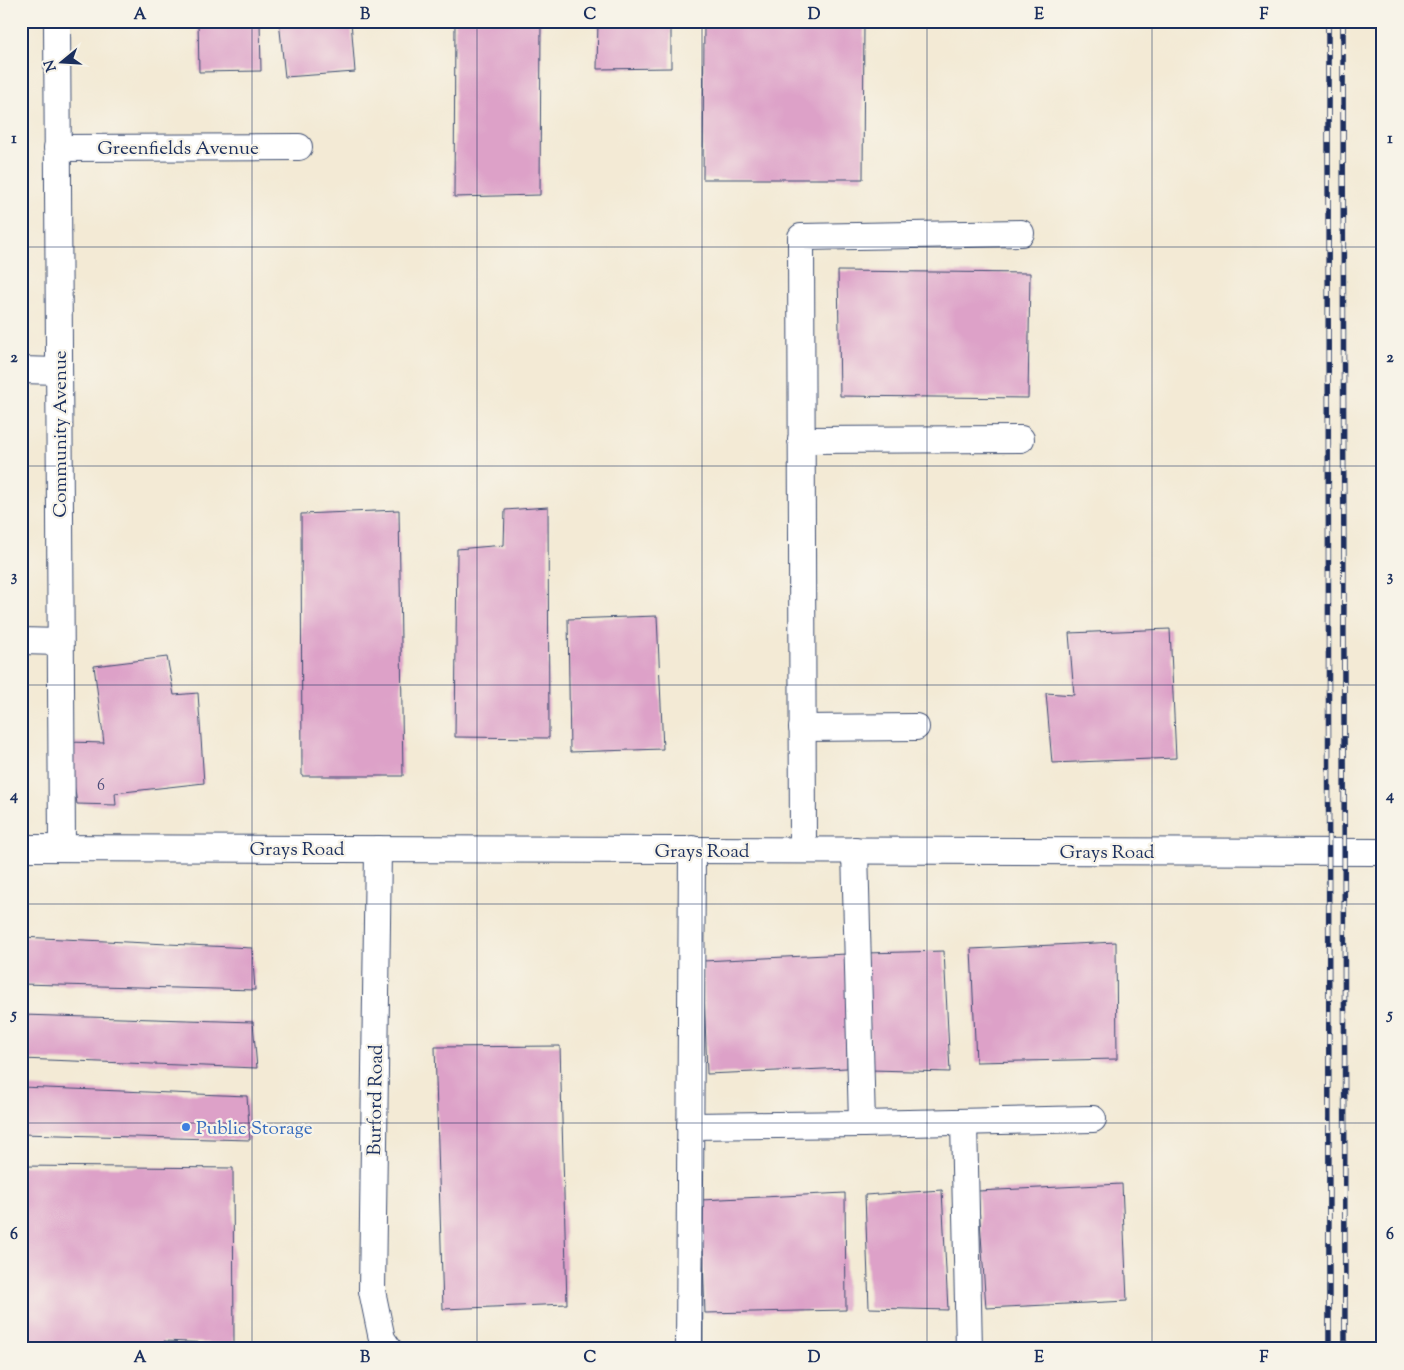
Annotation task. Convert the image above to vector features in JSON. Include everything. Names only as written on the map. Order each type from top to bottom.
[{"type":"street","name":"Community Avenue","points":[[57,21],[62,847]]},
{"type":"street","name":"Greenfields Avenue","points":[[57,148],[299,146]]},
{"type":"street","points":[[803,850],[801,237],[1021,233]]},
{"type":"street","points":[[21,370],[59,370]]},
{"type":"street","points":[[802,440],[1021,439]]},
{"type":"street","points":[[21,641],[60,642]]},
{"type":"street","points":[[802,728],[916,728]]},
{"type":"street","name":"Grays Road","points":[[21,848],[1383,852]]},
{"type":"street","name":"Burford Road","points":[[378,849],[372,1291],[382,1339],[389,1349]]},
{"type":"street","points":[[689,1349],[692,850]]},
{"type":"street","points":[[855,850],[862,1124]]},
{"type":"street","points":[[690,1126],[1093,1119]]},
{"type":"street","points":[[964,1122],[970,1349]]},
{"type":"building","points":[[198,21],[260,21],[261,71],[199,72]]},
{"type":"building","points":[[279,21],[351,21],[355,72],[285,77]]},
{"type":"building","points":[[455,21],[541,21],[540,195],[454,197]]},
{"type":"building","points":[[598,21],[671,21],[671,68],[597,69]]},
{"type":"building","points":[[704,21],[864,21],[863,179],[703,179]]},
{"type":"building","points":[[838,271],[1030,273],[1028,398],[840,396]]},
{"type":"building","points":[[548,507],[549,738],[455,737],[457,549],[504,545],[505,510]]},
{"type":"building","points":[[399,510],[403,776],[302,776],[301,514]]},
{"type":"building","points":[[657,616],[663,749],[570,752],[568,619]]},
{"type":"building","points":[[1170,629],[1176,758],[1052,763],[1046,693],[1074,695],[1069,633]]},
{"type":"building","points":[[167,657],[174,695],[198,693],[204,783],[115,793],[116,805],[77,804],[68,742],[104,743],[94,666]]},
{"type":"building","points":[[21,937],[252,948],[255,990],[21,984]]},
{"type":"building","points":[[1116,942],[1117,1059],[976,1062],[971,949]]},
{"type":"building","points":[[944,951],[950,1072],[871,1070],[866,953]]},
{"type":"building","points":[[847,954],[847,1068],[707,1074],[703,961]]},
{"type":"building","points":[[22,1015],[253,1022],[257,1068],[21,1059]]},
{"type":"building","points":[[560,1046],[567,1304],[443,1309],[435,1047]]},
{"type":"building","points":[[21,1087],[247,1096],[250,1140],[21,1134]]},
{"type":"building","points":[[21,1166],[233,1168],[234,1344],[164,1341],[164,1349],[21,1349]]},
{"type":"building","points":[[1122,1184],[1127,1301],[986,1308],[978,1191]]},
{"type":"building","points":[[942,1190],[948,1310],[869,1308],[865,1195]]},
{"type":"building","points":[[845,1193],[846,1310],[705,1313],[701,1200]]},
{"type":"railway","points":[[1328,21],[1329,1349]]},
{"type":"railway","points":[[1343,21],[1345,1349]]},
{"type":"place","name":"Public Storage","points":[[186,1127]]}]
